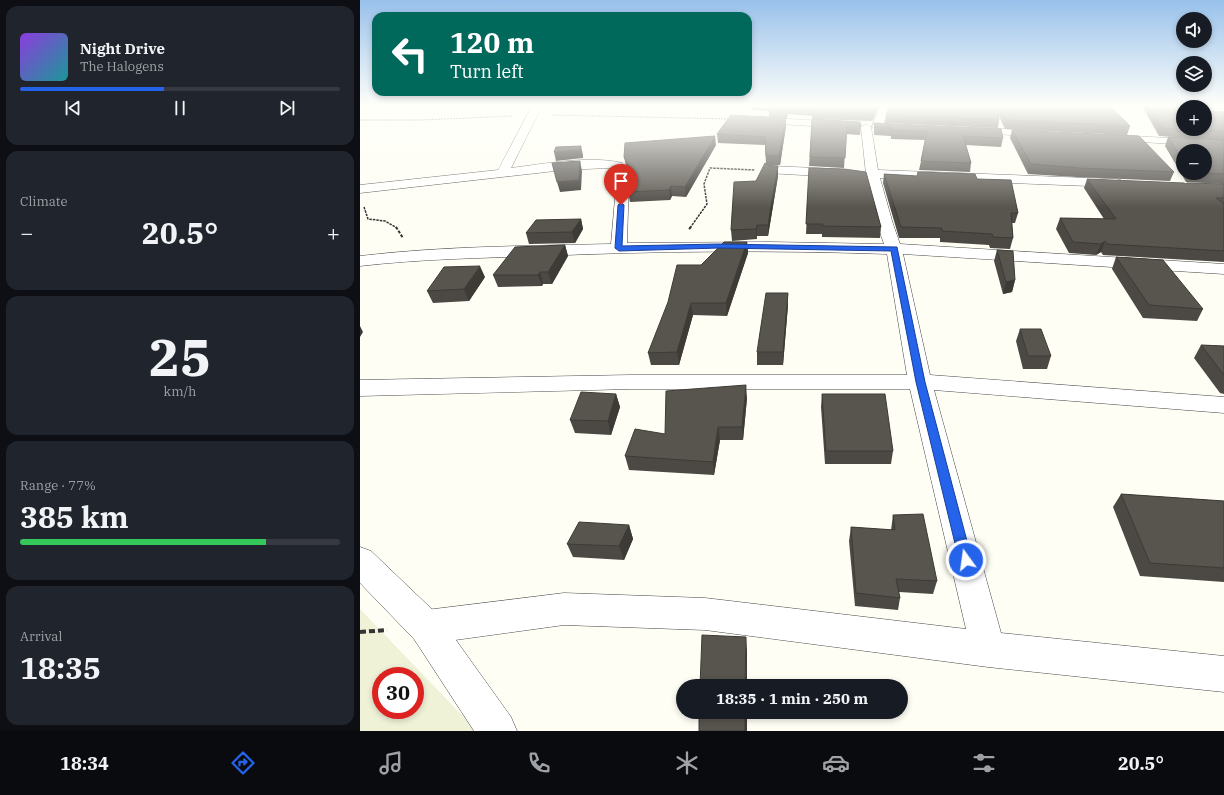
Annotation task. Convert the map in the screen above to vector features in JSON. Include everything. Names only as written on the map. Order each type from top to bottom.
[{"type":"street","points":[[502,174],[519,140]]},
{"type":"street","points":[[862,140],[859,174],[885,224],[894,248],[920,382],[988,649]]},
{"type":"street","points":[[1155,140],[1224,144]]},
{"type":"street","points":[[360,189],[564,166],[608,164],[618,166],[622,171],[623,176],[619,248]]},
{"type":"street","points":[[771,170],[1130,184]]},
{"type":"street","points":[[360,261],[619,248],[720,246],[894,248],[1055,256],[1224,269]]},
{"type":"street","points":[[360,388],[632,382],[920,382],[1224,405]]},
{"type":"street","points":[[360,561],[426,627],[497,731]]},
{"type":"street","points":[[426,627],[564,609],[705,614],[988,649],[1224,674]]},
{"type":"path","points":[[682,231],[689,228],[707,204],[704,184],[710,168],[771,170]]},
{"type":"path","points":[[360,205],[364,207],[368,219],[388,221],[400,230],[406,249],[405,258]]},
{"type":"green space","points":[[360,609],[416,667],[372,667],[372,719],[424,719],[424,676],[477,731],[360,731]]},
{"type":"building","points":[[662,140],[713,140],[685,187],[671,186],[669,190],[628,192],[629,167],[624,157],[625,143]]},
{"type":"building","points":[[765,140],[782,140],[779,156],[766,156]]},
{"type":"building","points":[[811,140],[846,140],[845,158],[810,157]]},
{"type":"building","points":[[925,140],[964,140],[971,163],[921,161]]},
{"type":"building","points":[[1018,140],[1143,140],[1174,172],[1079,168],[1031,164]]},
{"type":"building","points":[[1170,140],[1224,140],[1224,174],[1212,173],[1212,144],[1176,144],[1176,150]]},
{"type":"building","points":[[581,146],[580,150],[554,152],[556,147]]},
{"type":"building","points":[[580,161],[579,180],[557,182],[552,163]]},
{"type":"building","points":[[765,163],[770,166],[778,166],[768,225],[757,225],[756,229],[731,230],[734,182],[756,181]]},
{"type":"building","points":[[809,168],[844,169],[866,172],[881,227],[822,226],[823,224],[806,224]]},
{"type":"building","points":[[918,172],[975,174],[977,179],[1011,180],[1018,213],[1011,213],[1013,238],[993,237],[992,234],[942,231],[942,228],[901,227],[884,174],[917,176]]},
{"type":"building","points":[[1087,179],[1186,184],[1224,184],[1224,198],[1216,198],[1224,204],[1224,251],[1107,244],[1105,241],[1101,244],[1073,242],[1060,218],[1116,219]]},
{"type":"building","points":[[581,219],[572,232],[526,233],[536,220]]},
{"type":"building","points":[[724,242],[747,242],[726,303],[691,303],[677,352],[648,353],[668,302],[677,265],[701,265]]},
{"type":"building","points":[[565,245],[548,272],[540,272],[538,275],[493,275],[515,247]]},
{"type":"building","points":[[997,250],[1013,251],[1015,280],[1006,282]]},
{"type":"building","points":[[1116,257],[1163,260],[1203,309],[1149,305]]},
{"type":"building","points":[[480,266],[464,289],[427,291],[444,267]]},
{"type":"building","points":[[766,293],[788,293],[783,352],[757,352]]},
{"type":"building","points":[[1020,329],[1041,329],[1051,356],[1028,356]]},
{"type":"building","points":[[1201,345],[1224,346],[1224,375]]},
{"type":"building","points":[[746,385],[742,427],[718,427],[713,462],[625,456],[635,429],[665,434],[666,391]]},
{"type":"building","points":[[581,392],[616,394],[608,421],[570,420]]},
{"type":"building","points":[[822,394],[885,394],[893,451],[826,451]]},
{"type":"building","points":[[1121,494],[1224,501],[1224,568],[1150,563]]},
{"type":"building","points":[[923,514],[937,581],[896,579],[900,598],[856,593],[851,527],[895,530],[893,515]]},
{"type":"building","points":[[579,522],[629,525],[619,546],[567,544]]},
{"type":"building","points":[[702,635],[746,637],[745,679],[700,679]]},
{"type":"building","points":[[699,719],[745,719],[745,731],[699,731]]},
{"type":"route","points":[[621,205],[619,248],[719,246],[894,248],[920,382],[966,560]]}]
